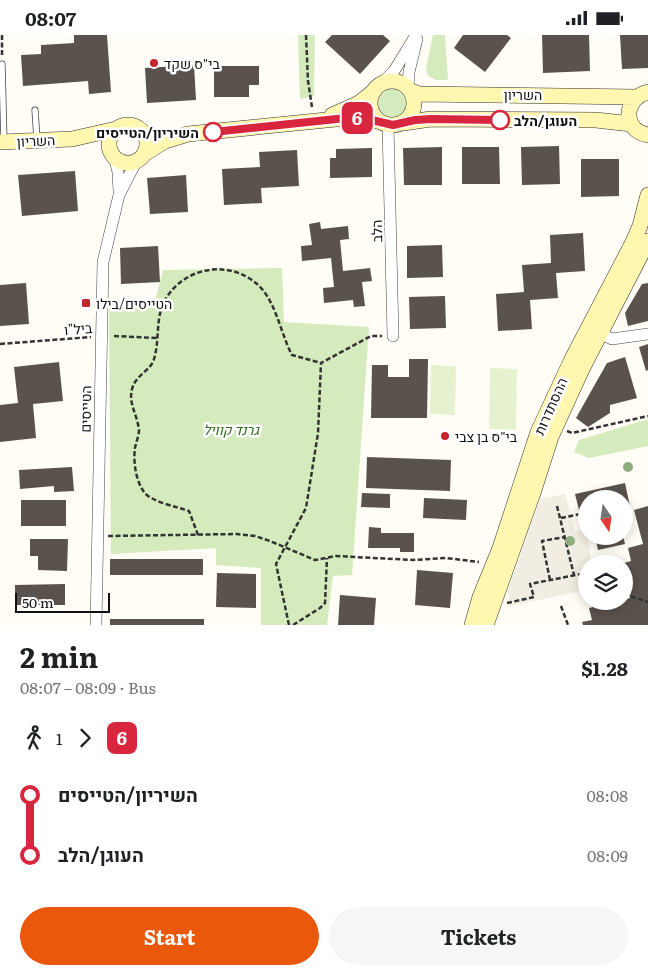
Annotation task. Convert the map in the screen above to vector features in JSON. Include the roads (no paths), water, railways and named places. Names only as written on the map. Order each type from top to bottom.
[{"type":"street","points":[[377,88],[388,82],[403,84],[414,98],[414,109],[411,115],[391,123],[373,115],[371,97],[377,88],[394,71],[417,35]]},
{"type":"street","points":[[409,90],[409,72],[417,35]]},
{"type":"street","name":"השריון","points":[[316,121],[359,103],[377,88]]},
{"type":"street","name":"השריון","points":[[409,90],[420,94],[642,94]]},
{"type":"street","points":[[642,94],[629,109],[631,124],[647,138]]},
{"type":"street","name":"השריון","points":[[141,157],[165,141],[188,134],[346,118],[363,118],[391,123],[431,119],[596,120],[631,124]]},
{"type":"street","name":"הלב","points":[[391,123],[393,336]]},
{"type":"street","points":[[128,125],[140,129],[147,141],[147,147],[141,157],[124,162],[112,153],[110,139],[116,129],[128,125]]},
{"type":"street","name":"השריון","points":[[2,142],[72,139],[116,129]]},
{"type":"street","name":"השריון","points":[[140,129],[188,134]]},
{"type":"street","name":"השריון","points":[[72,139],[104,144],[112,153]]},
{"type":"street","name":"הטייסים","points":[[96,625],[103,262],[119,195],[118,172],[112,153]]},
{"type":"street","name":"הטייסים","points":[[119,195],[141,157]]},
{"type":"street","name":"ההסתדרות","points":[[486,625],[555,426],[643,218],[648,195]]},
{"type":"street","name":"ההסתדרות","points":[[472,625],[538,432],[594,331],[648,241]]},
{"type":"street","points":[[594,331],[612,339],[648,334]]},
{"type":"lane","points":[[2,64],[2,142]]},
{"type":"lane","points":[[35,110],[37,141]]},
{"type":"place","name":"בי\"ס שקד","points":[[154,63]]},
{"type":"place","name":"העוגן/הלב","points":[[500,120]]},
{"type":"place","name":"השיריון/הטייסים","points":[[213,132]]},
{"type":"place","name":"הטייסים/בילו","points":[[86,303]]},
{"type":"place","name":"בי\"ס בן צבי","points":[[445,436]]},
{"type":"park label","name":"גרנד קוויל","points":[[231,429]]}]
